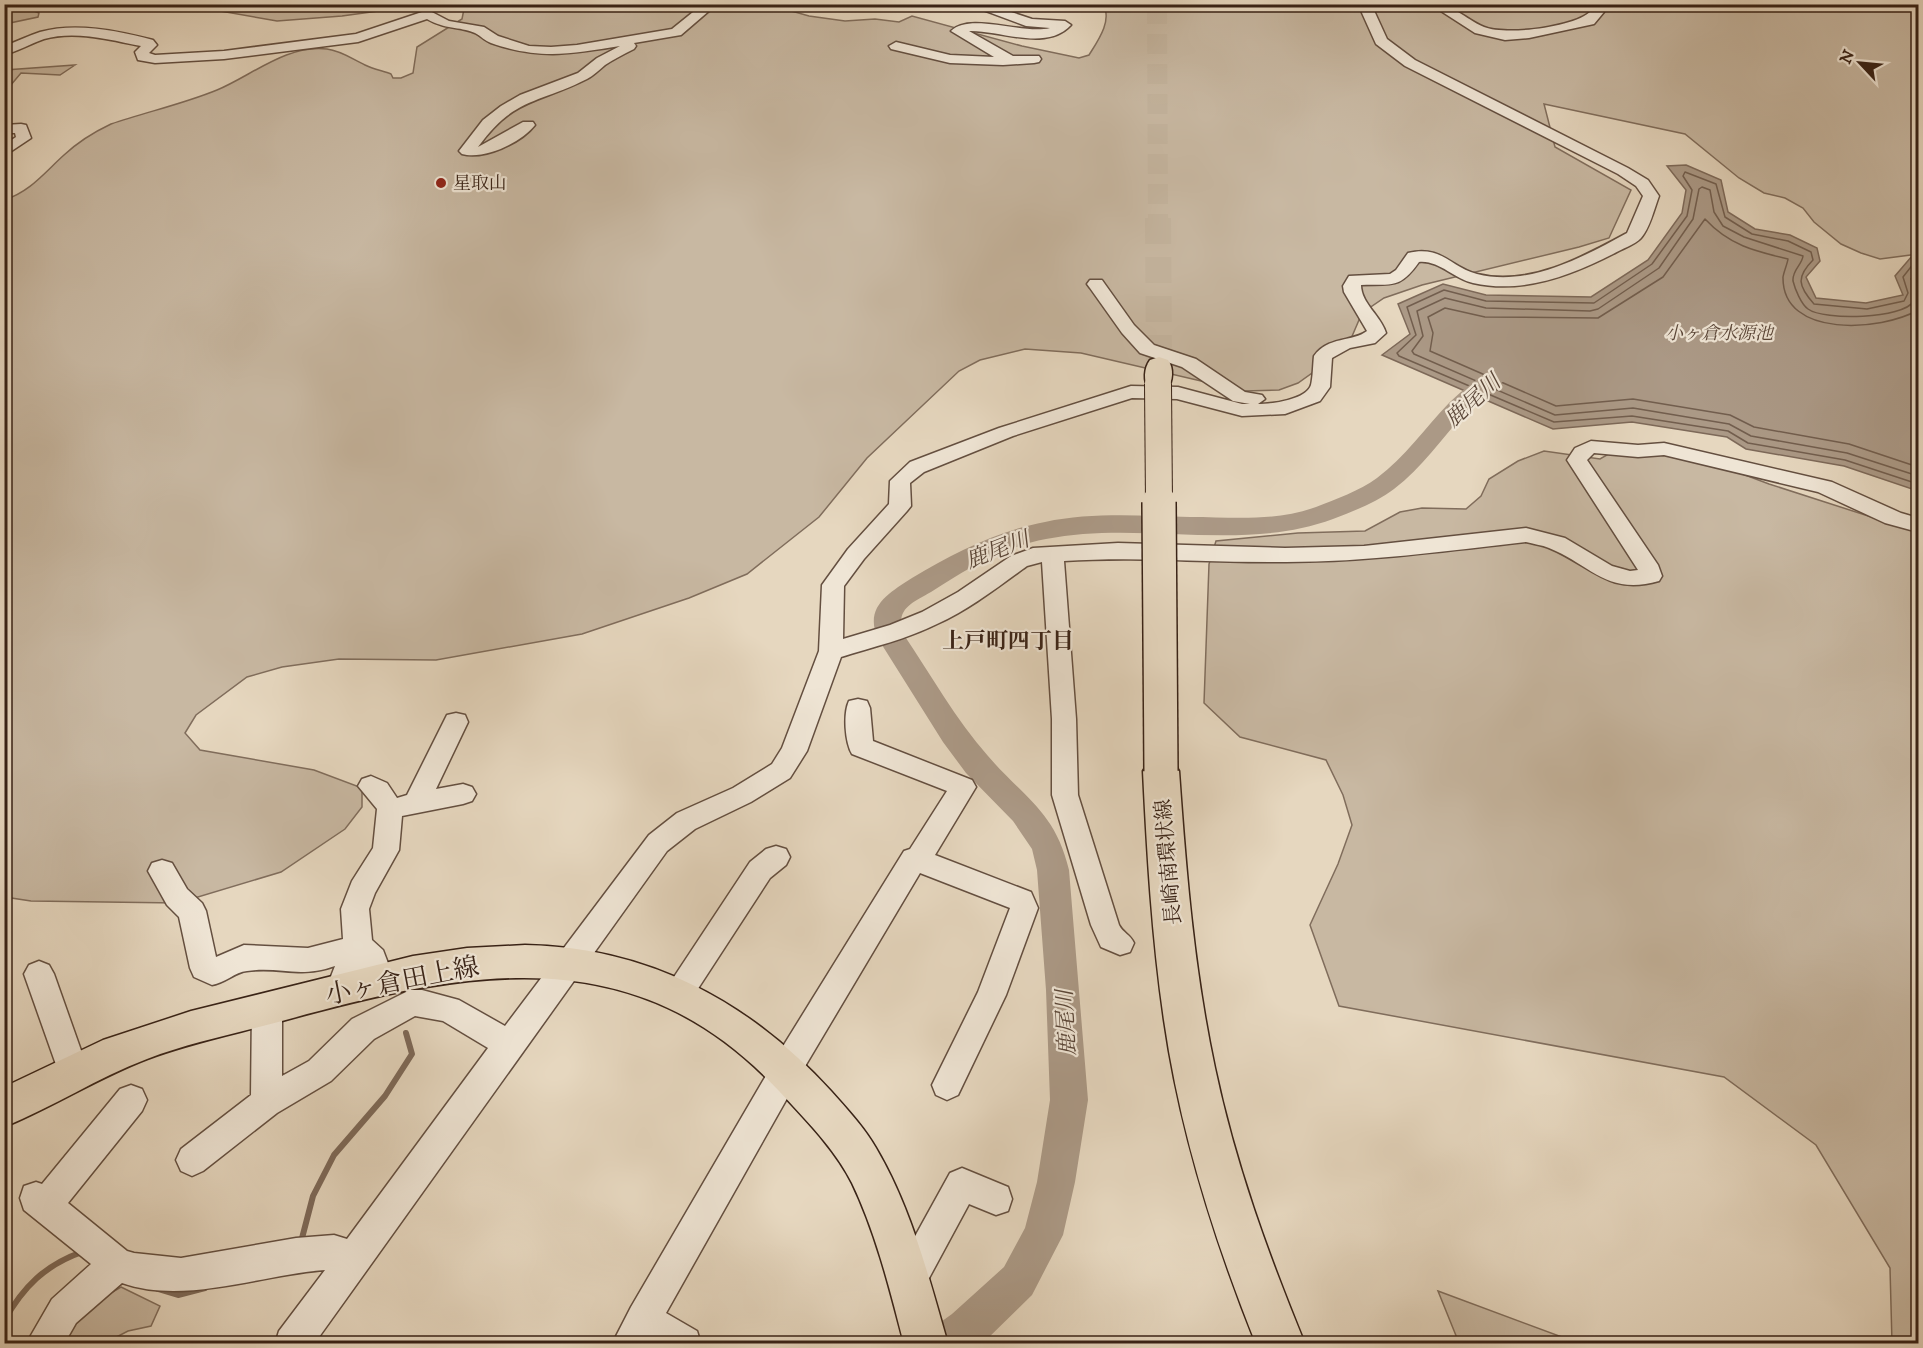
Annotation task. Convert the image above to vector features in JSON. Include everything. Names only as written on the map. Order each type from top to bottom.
[{"type":"highway","name":"長崎南環状線","points":[[1159,374],[1161,771],[1178,977],[1211,1141],[1235,1224],[1266,1310],[1281,1344]]},
{"type":"main road","name":"小ヶ倉田上線","points":[[4,1108],[74,1072],[156,1038],[379,979],[451,966],[506,962],[568,963],[636,979],[707,1009],[742,1034],[787,1071],[837,1128],[865,1166],[910,1286],[926,1344]]},
{"type":"street","points":[[4,51],[42,36],[81,31],[148,43],[150,45],[142,52],[143,57],[155,59],[224,55],[369,36],[428,14],[445,24],[478,30],[493,39],[536,51],[576,49],[676,32],[711,4]]},
{"type":"street","points":[[973,4],[1031,24],[1065,25],[1048,32],[1022,35],[976,27],[959,29],[958,31],[967,38],[1010,60]]},
{"type":"street","points":[[292,1344],[568,963],[658,843],[686,821],[742,795],[781,771],[794,751],[831,651],[833,585],[856,554],[900,506],[900,481],[917,467],[1011,431],[1131,393],[1178,393],[1242,410],[1278,410],[1313,397],[1320,387],[1323,356],[1344,343],[1369,339],[1377,333],[1376,323],[1351,292],[1351,285],[1355,280],[1394,279],[1402,274],[1413,256],[1426,255],[1437,257],[1468,277],[1509,284],[1561,271],[1634,236],[1651,196],[1641,183],[1623,171],[1410,63],[1381,41],[1364,4]]},
{"type":"street","points":[[1436,4],[1480,30],[1505,36],[1529,34],[1589,21],[1599,12],[1596,4]]},
{"type":"street","points":[[528,125],[483,152],[467,151],[488,123],[514,103],[583,76],[602,61],[650,36]]},
{"type":"street","points":[[896,46],[950,59],[1034,59]]},
{"type":"street","points":[[4,129],[21,128],[24,138],[4,152]]},
{"type":"street","points":[[1096,284],[1128,329],[1147,349],[1189,363],[1240,397],[1263,400],[1278,410]]},
{"type":"street","points":[[831,651],[889,634],[930,618],[966,598],[1019,561],[1033,555],[1118,550],[1285,555],[1364,553],[1526,536],[1557,543],[1604,571],[1630,579],[1651,576],[1647,565],[1577,460],[1582,452],[1591,447],[1638,451],[1664,449],[1825,487],[1893,518],[1918,525]]},
{"type":"street","points":[[1052,554],[1064,719],[1065,795],[1105,925],[1111,938],[1120,943]]},
{"type":"street","points":[[858,708],[861,747],[963,787],[918,861]]},
{"type":"street","points":[[341,989],[358,946],[355,909],[362,889],[386,850],[403,806],[456,722]]},
{"type":"street","points":[[371,786],[403,806],[463,794]]},
{"type":"street","points":[[678,995],[760,870],[776,857]]},
{"type":"street","points":[[684,1344],[636,1331],[787,1071],[914,859],[1021,900],[1024,908],[991,996],[947,1085]]},
{"type":"street","points":[[162,871],[177,897],[192,911],[204,968],[212,973],[225,968],[237,959],[308,961],[358,946]]},
{"type":"street","points":[[358,946],[373,959],[379,979]]},
{"type":"street","points":[[39,974],[74,1072]]},
{"type":"street","points":[[192,1160],[266,1102],[320,1071],[363,1029],[384,1016],[394,1014],[410,1003],[422,1003],[449,1009],[509,1044]]},
{"type":"street","points":[[266,1102],[267,1008]]},
{"type":"street","points":[[131,1100],[40,1202],[117,1264],[134,1270],[181,1275],[296,1255],[334,1252],[353,1258]]},
{"type":"street","points":[[910,1286],[962,1184],[996,1199]]},
{"type":"street","points":[[43,1344],[64,1311],[117,1264]]},
{"type":"shaded area","points":[[5,4],[106,5],[34,11],[39,13],[38,17],[5,24]]},
{"type":"shaded area","points":[[767,4],[809,16],[845,21],[875,19],[899,22],[912,16],[1022,46],[1079,58],[1089,55],[1103,31],[1106,11],[1103,5],[1918,5],[1918,254],[1880,259],[1841,244],[1814,222],[1803,208],[1785,198],[1764,193],[1739,178],[1685,134],[1544,104],[1555,147],[1631,190],[1609,238],[1422,285],[1384,298],[1362,313],[1347,348],[1298,383],[1279,390],[1244,391],[1081,353],[1025,349],[980,360],[959,371],[867,458],[819,517],[747,574],[689,598],[582,634],[436,660],[339,659],[282,667],[247,677],[196,715],[185,733],[200,750],[314,770],[362,788],[362,807],[345,829],[281,872],[178,903],[31,901],[5,897],[4,200],[29,187],[75,146],[105,127],[217,90],[270,62],[298,51],[332,50],[391,74],[393,78],[401,78],[413,73],[417,47],[462,19],[464,9],[441,5]]},
{"type":"shaded area","points":[[186,5],[422,5],[342,16],[277,21]]},
{"type":"shaded area","points":[[75,65],[60,75],[21,73],[5,92],[5,70]]},
{"type":"shaded area","points":[[1619,448],[1700,458],[1769,484],[1918,532],[1918,1343],[1892,1343],[1890,1268],[1816,1145],[1724,1077],[1339,1006],[1310,925],[1338,864],[1352,825],[1343,795],[1326,760],[1240,737],[1204,703],[1209,564],[1216,541],[1298,533],[1365,531],[1400,512],[1422,508],[1466,509],[1481,496],[1489,479],[1518,461],[1544,451],[1600,459]]},
{"type":"shaded area","points":[[121,1287],[160,1306],[151,1326],[128,1331],[105,1343],[50,1344],[92,1304]]},
{"type":"shaded area","points":[[1438,1291],[1578,1343],[1459,1343]]},
{"type":"water","name":"小ヶ倉水源池","points":[[1686,165],[1721,180],[1728,212],[1755,229],[1790,235],[1817,248],[1820,261],[1806,277],[1816,298],[1866,303],[1903,295],[1895,276],[1912,256],[1918,257],[1918,491],[1844,466],[1746,449],[1727,437],[1632,422],[1553,429],[1382,355],[1410,334],[1398,304],[1443,284],[1486,295],[1591,297],[1648,260],[1682,213],[1686,190],[1667,166]]},
{"type":"waterway","name":"鹿尾川","points":[[946,1344],[967,1329],[1018,1281],[1043,1235],[1056,1182],[1069,1100],[1063,990],[1053,870],[1047,845],[1024,812],[977,765],[954,734],[891,637],[887,628],[888,612],[898,601],[932,578],[984,550],[1045,530],[1109,524],[1276,525],[1331,510],[1385,484],[1412,460],[1462,403],[1503,371]]},
{"type":"waterway","points":[[301,1242],[313,1196],[334,1155],[385,1096],[412,1054],[406,1033]]},
{"type":"waterway","points":[[4,1321],[19,1298],[36,1279],[57,1263],[82,1252]]},
{"type":"waterway","points":[[158,1289],[178,1295],[205,1288]]},
{"type":"tunnel","points":[[1157,4],[1158,220]]},
{"type":"tunnel","points":[[1158,218],[1159,365]]},
{"type":"place","name":"星取山","points":[[441,183]]},
{"type":"district","name":"上戸町四丁目","points":[[1008,640]]}]
